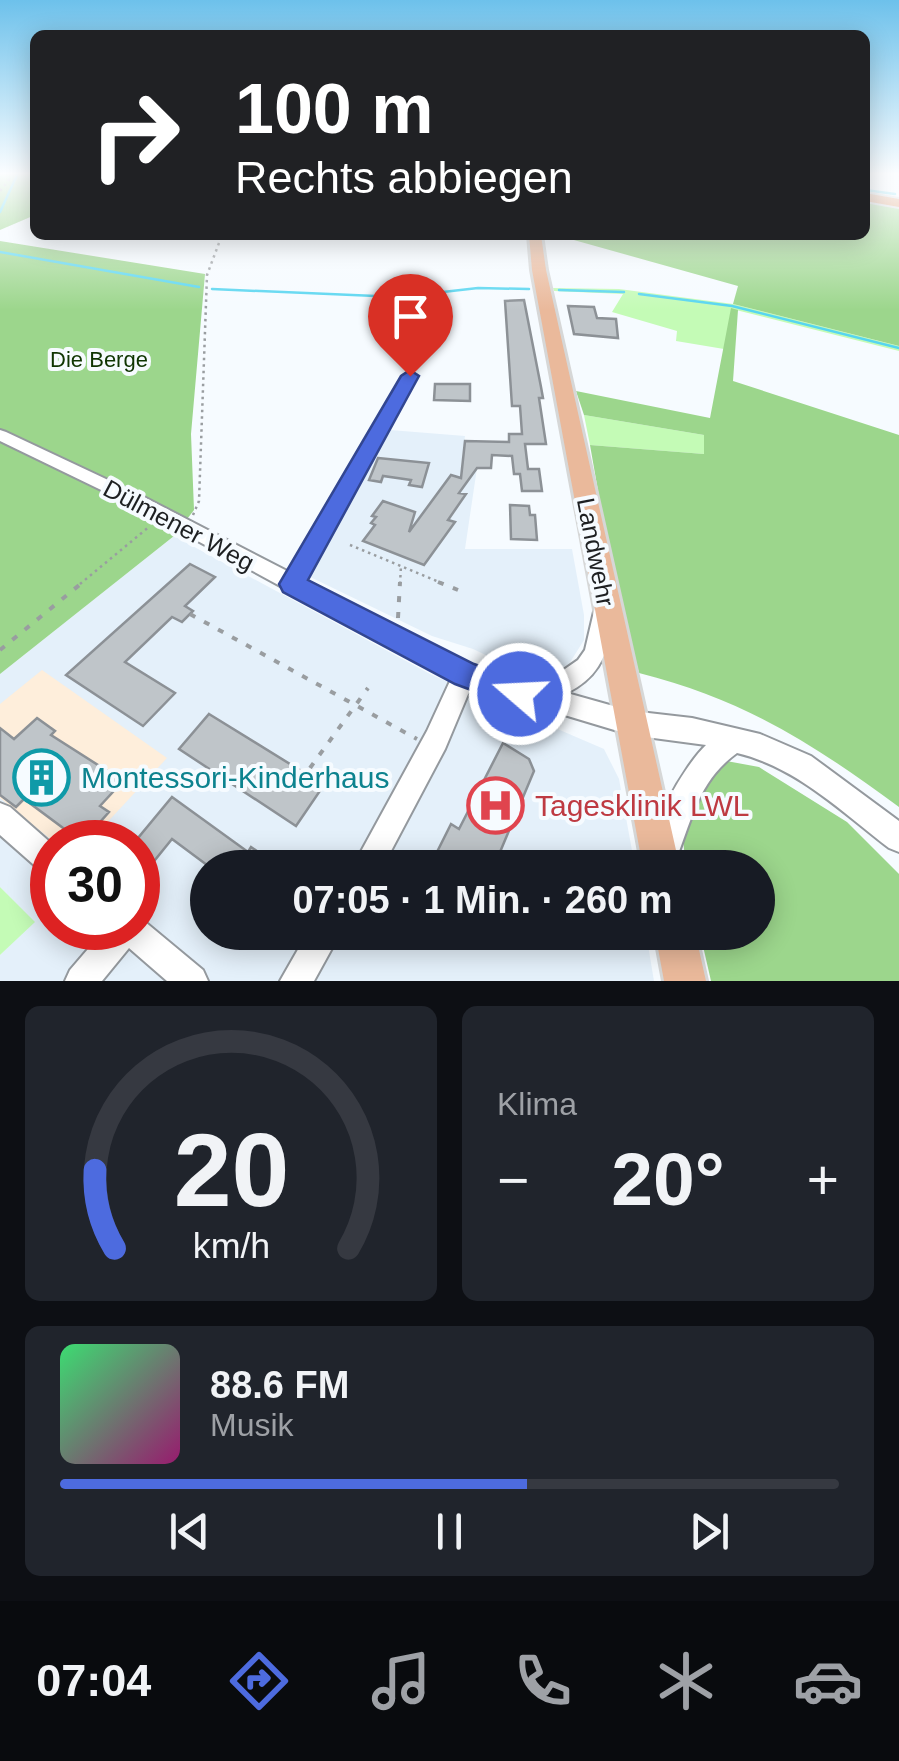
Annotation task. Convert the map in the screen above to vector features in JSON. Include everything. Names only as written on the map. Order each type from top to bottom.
[{"type":"main road","name":"Landwehr","points":[[536,240],[539,270],[604,598],[659,850]]},
{"type":"main road","points":[[679,950],[685,981]]},
{"type":"street","points":[[292,584],[410,376]]},
{"type":"street","name":"Dülmener Weg","points":[[0,435],[188,527],[466,675],[520,694],[631,723],[692,730],[760,746],[802,765],[899,838]]},
{"type":"street","points":[[520,694],[560,686],[586,666],[596,653],[604,598]]},
{"type":"street","points":[[376,850],[466,675]]},
{"type":"street","points":[[666,850],[679,803],[708,756],[732,741]]},
{"type":"street","points":[[0,816],[30,843]]},
{"type":"street","points":[[81,981],[108,950]]},
{"type":"street","points":[[154,950],[192,981]]},
{"type":"street","points":[[296,981],[315,950]]},
{"type":"path","points":[[188,527],[199,501],[207,274],[220,240]]},
{"type":"path","points":[[0,650],[163,516]]},
{"type":"path","points":[[350,545],[458,590]]},
{"type":"path","points":[[396,640],[402,565]]},
{"type":"path","points":[[190,614],[431,746]]},
{"type":"path","points":[[310,768],[368,688]]},
{"type":"shaded area","points":[[390,430],[465,436],[461,467],[477,468],[465,549],[572,549],[584,615],[584,640],[569,664],[554,672],[530,676],[473,649],[432,636],[302,573]]},
{"type":"shaded area","points":[[174,536],[432,675],[604,749],[619,779],[632,850],[190,850],[190,950],[649,950],[654,981],[0,981],[0,955],[30,926],[30,950],[160,950],[160,820],[30,820],[30,918],[0,887],[0,674]]},
{"type":"shaded area","points":[[42,670],[167,758],[109,820],[30,822],[0,798],[0,704]]},
{"type":"green space","points":[[0,219],[26,219],[0,230]]},
{"type":"green space","points":[[870,219],[899,219],[899,346],[733,304],[738,286],[574,240],[870,240]]},
{"type":"green space","name":"Die Berge","points":[[0,241],[205,274],[191,434],[194,510],[174,536],[0,674]]},
{"type":"green space","points":[[553,288],[619,289],[733,304],[899,346],[899,351],[732,309],[724,349],[676,341],[677,331],[612,312],[623,294]]},
{"type":"green space","points":[[731,308],[738,310],[733,381],[899,435],[899,807],[837,763],[745,710],[639,673],[614,582],[590,445],[704,454],[704,435],[584,415],[576,391],[710,418]]},
{"type":"green space","points":[[584,415],[704,435],[704,454],[590,445]]},
{"type":"green space","points":[[721,760],[759,767],[847,822],[899,874],[899,981],[711,981],[704,950],[775,950],[775,850],[684,850],[685,822],[701,785]]},
{"type":"green space","points":[[0,887],[30,917],[30,927],[0,955]]},
{"type":"building","points":[[524,300],[543,398],[539,398],[546,444],[525,444],[528,469],[539,469],[542,491],[522,491],[520,474],[514,474],[512,456],[492,455],[491,468],[477,468],[459,493],[466,494],[448,520],[455,522],[424,565],[363,541],[375,525],[371,523],[376,517],[372,516],[383,501],[415,512],[409,532],[451,475],[461,478],[465,441],[509,442],[509,434],[522,434],[520,406],[512,406],[505,301]]},
{"type":"building","points":[[568,306],[594,307],[597,318],[616,319],[618,338],[574,334]]},
{"type":"building","points":[[435,384],[470,384],[470,401],[434,400]]},
{"type":"building","points":[[378,458],[429,463],[422,487],[409,485],[411,480],[383,476],[381,482],[369,480]]},
{"type":"building","points":[[510,505],[529,506],[530,515],[535,515],[537,540],[511,539]]},
{"type":"building","points":[[190,564],[215,577],[185,606],[193,611],[182,622],[172,617],[125,662],[175,693],[143,726],[66,675]]},
{"type":"building","points":[[209,714],[324,785],[296,826],[179,749]]},
{"type":"building","name":"Montessori-Kinderhaus","points":[[37,718],[55,731],[51,735],[123,781],[100,806],[109,812],[102,820],[52,820],[24,799],[16,807],[0,795],[0,728],[14,739]]},
{"type":"building","name":"Tagesklinik LWL","points":[[503,743],[529,759],[534,771],[501,850],[438,850],[451,824],[459,829]]},
{"type":"building","points":[[172,797],[245,850],[190,852],[172,839],[160,854],[160,820],[153,820]]},
{"type":"waterway","points":[[0,252],[199,287]]},
{"type":"waterway","points":[[212,289],[399,297],[478,288],[529,289]]},
{"type":"waterway","points":[[559,290],[624,292]]},
{"type":"waterway","points":[[639,294],[732,306],[899,348]]},
{"type":"place","name":"Montessori-Kinderhaus","points":[[42,778]]},
{"type":"place","name":"Tagesklinik LWL","points":[[496,806]]},
{"type":"route","points":[[410,376],[292,584],[466,675],[520,694]]}]
